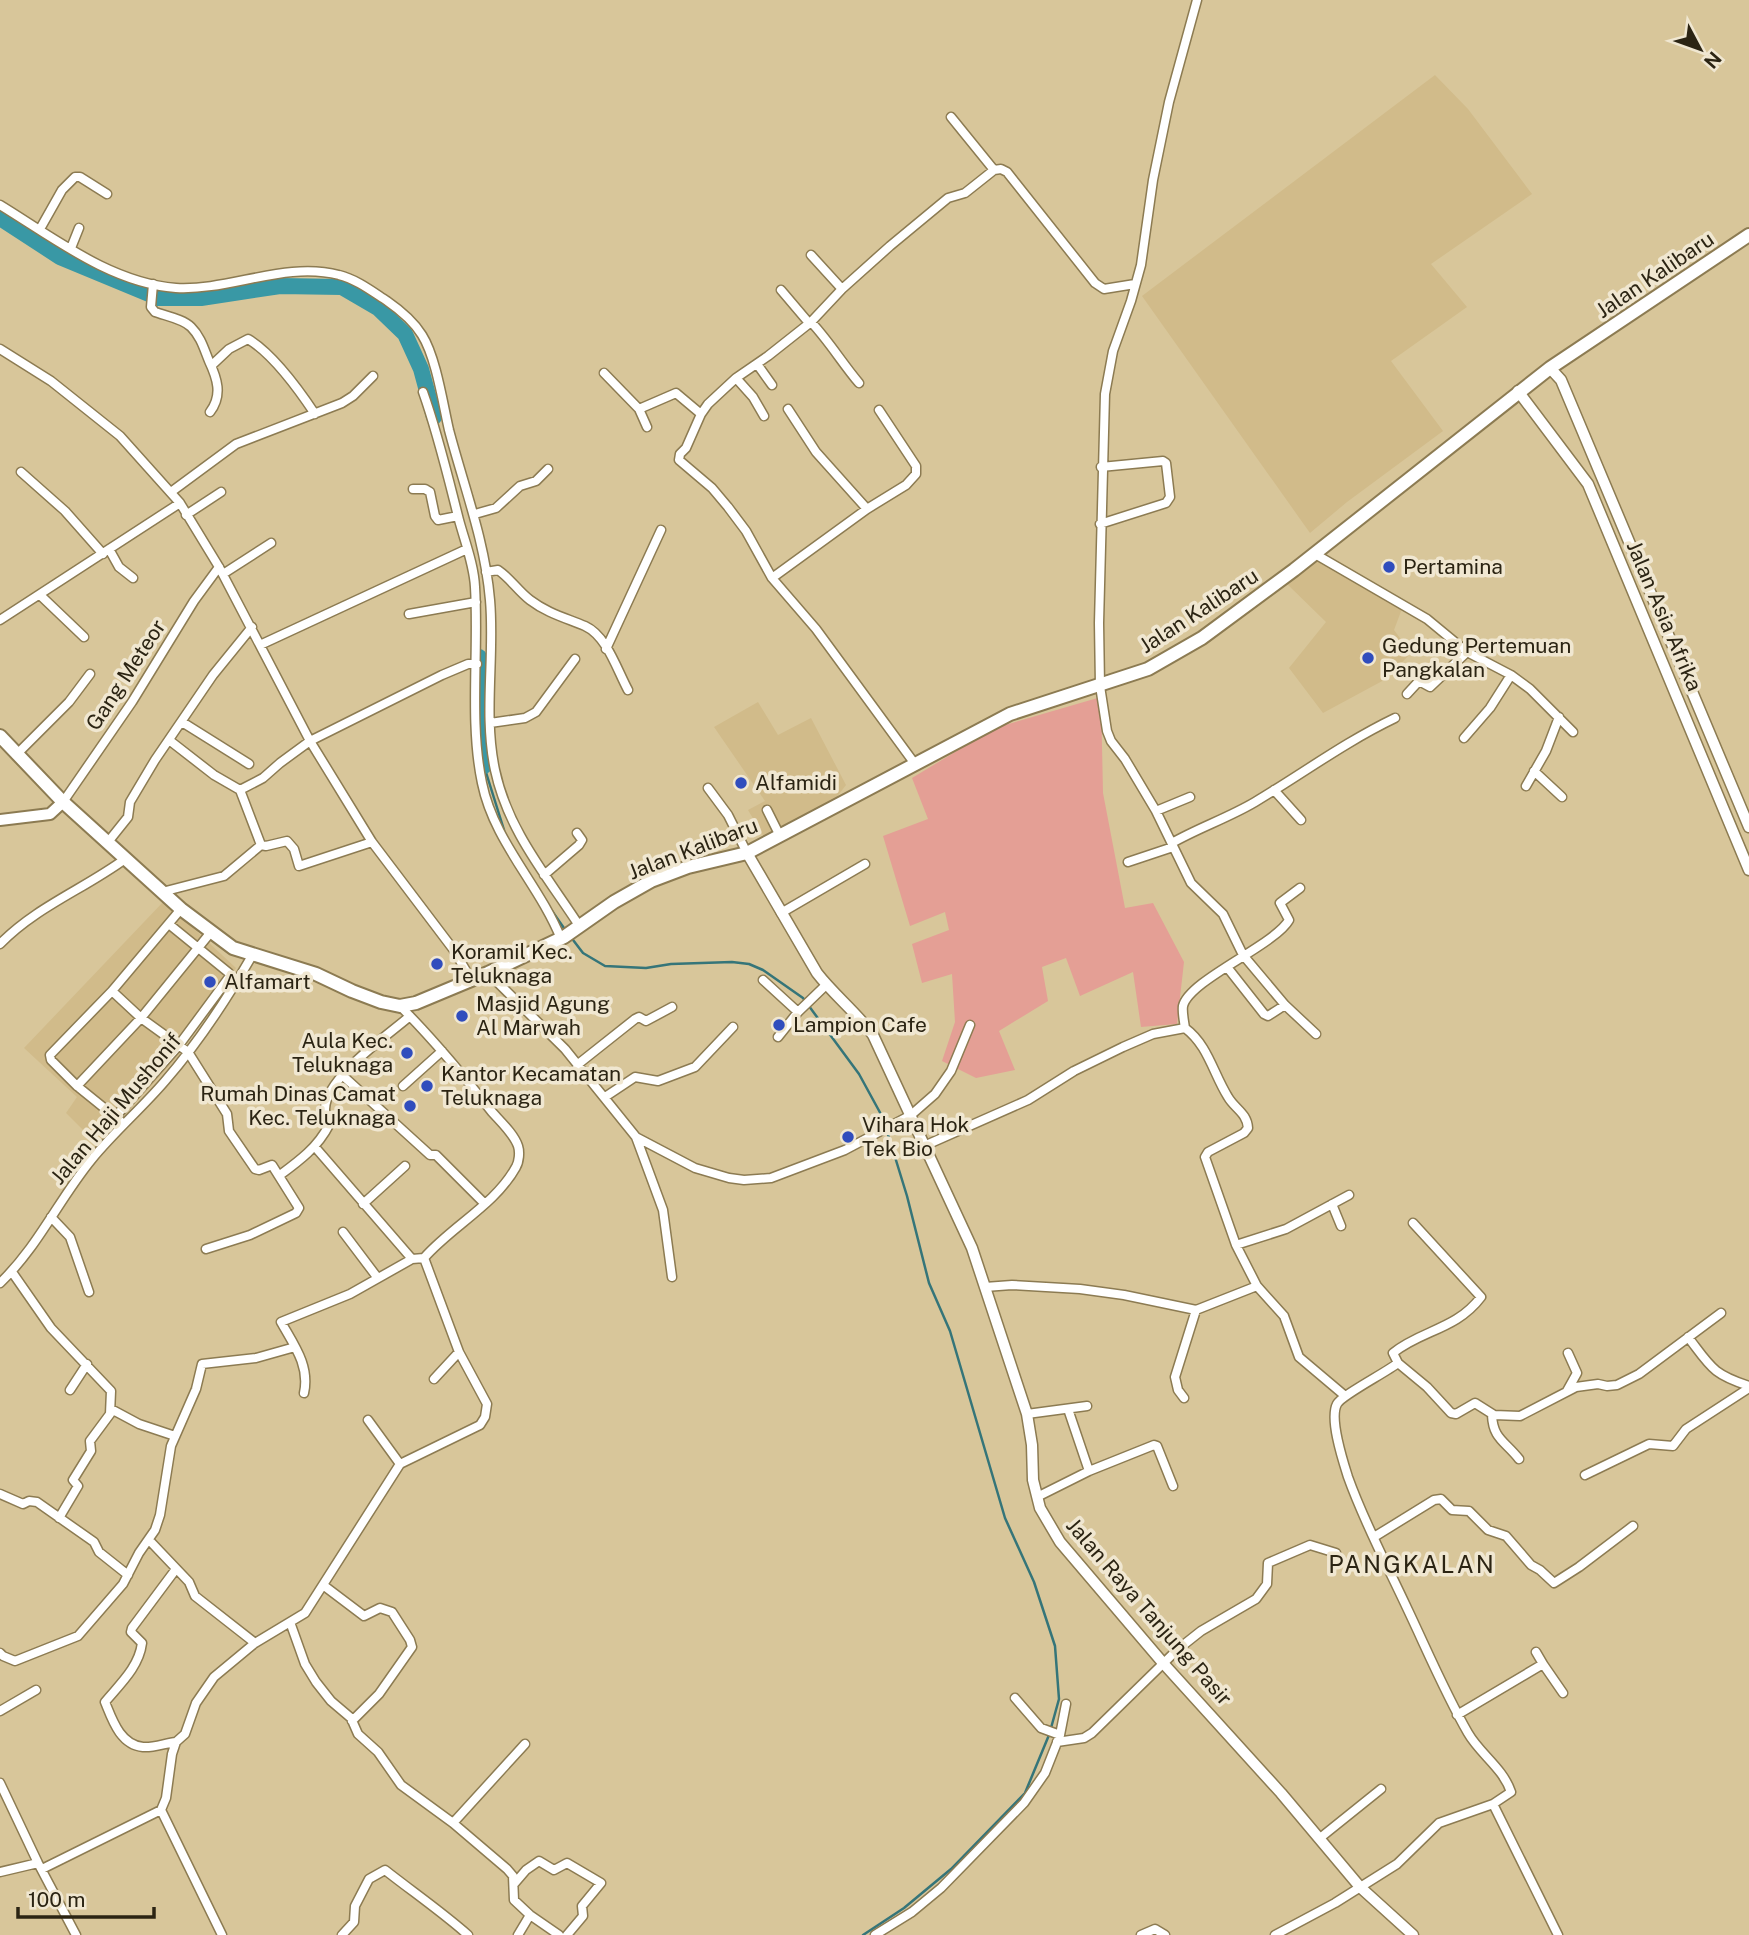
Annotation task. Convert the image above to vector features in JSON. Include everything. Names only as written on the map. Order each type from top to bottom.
[{"type":"main road","name":"Jalan Kalibaru","points":[[400,1006],[416,1003],[488,973],[570,933],[614,902],[651,881],[688,867],[747,853],[1010,713],[1148,669],[1202,638],[1315,554],[1518,391],[1749,235]]},
{"type":"main road","points":[[0,736],[63,802],[125,859],[181,909],[240,952],[316,974],[352,991],[400,1006]]},
{"type":"main road","points":[[0,820],[50,814],[63,802]]},
{"type":"street","points":[[1197,0],[1169,102],[1153,180],[1141,265],[1113,351],[1107,383],[1101,467],[1100,686],[1111,741],[1156,811],[1197,891],[1215,904],[1223,914],[1243,955],[1285,1005],[1316,1034]]},
{"type":"street","points":[[951,117],[994,170]]},
{"type":"street","points":[[915,764],[816,629],[772,578],[746,531],[712,488],[680,460],[680,454],[686,448],[708,404],[736,378],[810,323],[842,289],[948,198],[965,193],[994,170],[1007,172],[1095,283],[1104,289],[1135,284]]},
{"type":"street","points":[[40,229],[62,190],[75,177],[80,177],[107,194]]},
{"type":"street","points":[[0,205],[111,272],[152,292],[175,288],[206,288],[314,271],[341,275],[390,303],[423,336],[475,514],[486,572],[490,600],[490,723],[495,768],[518,835],[544,875],[570,933]]},
{"type":"street","points":[[71,248],[79,228]]},
{"type":"street","points":[[811,255],[842,289]]},
{"type":"street","points":[[781,290],[832,345],[859,383]]},
{"type":"street","points":[[152,292],[151,307],[155,312],[192,328],[205,348],[219,385],[216,402],[210,412]]},
{"type":"street","points":[[212,365],[229,349],[248,339],[263,351],[302,393],[315,414]]},
{"type":"street","points":[[0,349],[51,381],[120,436],[180,503],[221,571],[310,741],[372,842],[457,955],[471,979]]},
{"type":"street","points":[[757,364],[772,385]]},
{"type":"street","name":"Jalan Asia Afrika","points":[[1550,368],[1561,380],[1749,827]]},
{"type":"street","points":[[604,373],[639,409],[647,427]]},
{"type":"street","points":[[171,492],[236,444],[315,414],[353,396],[373,376]]},
{"type":"street","points":[[736,378],[753,397],[764,416]]},
{"type":"street","name":"Jalan Asia Afrika","points":[[1518,391],[1588,484],[1749,870]]},
{"type":"street","points":[[423,393],[475,579],[475,716],[485,796],[502,838],[551,914],[570,933]]},
{"type":"street","points":[[639,409],[676,393],[701,414]]},
{"type":"street","points":[[788,409],[817,452],[867,509]]},
{"type":"street","points":[[772,578],[867,509],[905,485],[918,470],[879,410]]},
{"type":"street","points":[[1100,524],[1166,503],[1170,497],[1166,463],[1163,460],[1101,467]]},
{"type":"street","points":[[475,514],[496,508],[520,486],[536,481],[548,469]]},
{"type":"street","points":[[21,472],[133,578]]},
{"type":"street","points":[[413,489],[428,491],[438,520],[458,516]]},
{"type":"street","points":[[186,515],[221,492]]},
{"type":"street","points":[[0,620],[180,503]]},
{"type":"street","points":[[606,649],[661,530]]},
{"type":"street","name":"Gang Meteor","points":[[63,802],[132,702],[194,601],[221,571],[271,543]]},
{"type":"street","points":[[260,645],[467,549]]},
{"type":"street","points":[[1315,554],[1427,619],[1467,652],[1530,689],[1573,732]]},
{"type":"street","points":[[486,572],[502,572],[529,600],[590,629],[606,649],[628,690]]},
{"type":"street","points":[[40,595],[84,637]]},
{"type":"street","points":[[409,614],[476,602]]},
{"type":"street","points":[[108,842],[128,817],[130,802],[169,740],[213,675],[251,627]]},
{"type":"street","points":[[1408,694],[1419,681],[1430,687],[1467,652]]},
{"type":"street","points":[[490,723],[525,718],[536,712],[575,659]]},
{"type":"street","points":[[240,790],[263,778],[310,741],[442,675],[468,664],[477,664]]},
{"type":"street","points":[[16,755],[69,702],[90,674]]},
{"type":"street","points":[[1464,738],[1490,708],[1511,676]]},
{"type":"street","points":[[1526,786],[1546,751],[1559,717]]},
{"type":"street","points":[[1128,862],[1173,845],[1193,831],[1251,805],[1361,734],[1395,718]]},
{"type":"street","points":[[182,722],[249,764]]},
{"type":"street","points":[[169,740],[214,775],[240,790],[261,845]]},
{"type":"street","points":[[1534,771],[1562,797]]},
{"type":"street","points":[[708,788],[728,815],[747,853]]},
{"type":"street","points":[[1274,790],[1301,820]]},
{"type":"street","points":[[1156,811],[1190,797]]},
{"type":"street","points":[[766,810],[780,836]]},
{"type":"street","points":[[544,875],[579,845],[582,840],[577,833]]},
{"type":"street","points":[[162,892],[225,876],[261,845],[287,841],[294,849],[299,866],[372,842]]},
{"type":"street","name":"Jalan Raya Tanjung Pasir","points":[[747,853],[826,985],[859,1016],[873,1035],[907,1116],[972,1248],[1027,1414],[1033,1479],[1040,1508],[1060,1542],[1360,1887],[1413,1935]]},
{"type":"street","points":[[0,944],[36,912],[86,886],[125,859]]},
{"type":"street","points":[[781,913],[865,864]]},
{"type":"street","points":[[1300,888],[1280,904],[1289,916],[1287,924],[1194,992],[1183,1007],[1185,1028],[1200,1042],[1229,1098],[1244,1113],[1248,1123],[1244,1133],[1208,1152],[1205,1157],[1236,1245],[1257,1286],[1284,1316],[1299,1357],[1344,1395]]},
{"type":"street","points":[[124,1124],[77,1086],[51,1060],[50,1055],[112,991],[181,909]]},
{"type":"street","points":[[116,1116],[179,1045],[230,976],[170,925]]},
{"type":"street","points":[[77,1086],[141,1018],[200,949],[211,932]]},
{"type":"street","name":"Jalan Haji Mushonif","points":[[1,1281],[12,1272],[92,1158],[164,1083],[188,1052],[224,1005],[253,954]]},
{"type":"street","points":[[1227,967],[1264,1014],[1268,1016],[1285,1005]]},
{"type":"street","points":[[488,973],[565,1049],[636,1138],[663,1210],[673,1277]]},
{"type":"street","points":[[763,980],[801,1010]]},
{"type":"street","points":[[778,1037],[826,985]]},
{"type":"street","points":[[112,991],[141,1018],[188,1052],[227,1114],[229,1131],[255,1169],[259,1170],[271,1164],[299,1208],[297,1212],[250,1235],[206,1249]]},
{"type":"street","points":[[304,1393],[302,1359],[281,1322],[350,1294],[412,1259],[424,1258],[436,1243],[484,1203],[516,1167],[518,1147],[506,1129],[442,1051],[400,1006]]},
{"type":"street","points":[[577,1065],[635,1019],[639,1017],[646,1021],[652,1020],[672,1007]]},
{"type":"street","points":[[280,1175],[315,1147],[329,1125],[325,1111],[327,1098],[342,1075],[410,1016]]},
{"type":"street","points":[[636,1138],[695,1168],[744,1180],[771,1178],[845,1150],[907,1116],[935,1094],[951,1071],[970,1025]]},
{"type":"street","points":[[605,1097],[635,1077],[658,1081],[695,1067],[713,1045],[733,1027]]},
{"type":"street","points":[[924,1146],[1028,1100],[1074,1071],[1123,1047],[1153,1034],[1185,1028]]},
{"type":"street","points":[[403,1086],[442,1051]]},
{"type":"street","points":[[342,1075],[430,1155],[436,1155],[484,1203]]},
{"type":"street","points":[[315,1147],[412,1259]]},
{"type":"street","points":[[363,1204],[405,1166]]},
{"type":"street","points":[[1236,1245],[1286,1229],[1349,1195]]},
{"type":"street","points":[[1332,1204],[1341,1226]]},
{"type":"street","points":[[51,1217],[70,1237],[89,1292]]},
{"type":"street","points":[[1413,1223],[1481,1297],[1449,1324],[1403,1345],[1393,1353],[1398,1363],[1427,1387],[1451,1413],[1456,1414],[1475,1403],[1492,1415],[1523,1415],[1567,1391],[1586,1385],[1612,1386],[1624,1382],[1639,1374],[1721,1313]]},
{"type":"street","points":[[344,1232],[377,1277]]},
{"type":"street","points":[[0,1872],[40,1866],[161,1810],[166,1798],[176,1742],[185,1734],[196,1703],[214,1677],[255,1643],[305,1613],[400,1464],[480,1424],[485,1417],[486,1404],[460,1352],[424,1258]]},
{"type":"street","points":[[12,1272],[51,1328],[111,1391],[111,1409],[107,1420],[90,1441],[91,1451],[73,1480],[78,1486],[59,1518]]},
{"type":"street","points":[[985,1287],[1012,1285],[1080,1289],[1196,1310],[1257,1286]]},
{"type":"street","points":[[1184,1398],[1178,1390],[1175,1377],[1196,1310]]},
{"type":"street","points":[[1688,1337],[1714,1371],[1749,1387]]},
{"type":"street","points":[[0,1653],[15,1661],[78,1636],[123,1584],[133,1563],[155,1530],[175,1436],[196,1389],[202,1364],[256,1358],[295,1346]]},
{"type":"street","points":[[434,1379],[460,1352]]},
{"type":"street","points":[[1567,1391],[1577,1373],[1568,1353]]},
{"type":"street","points":[[1275,1935],[1397,1864],[1439,1823],[1495,1803],[1511,1794],[1504,1778],[1488,1756],[1476,1747],[1457,1715],[1348,1476],[1335,1426],[1335,1409],[1344,1395],[1369,1383],[1398,1363]]},
{"type":"street","points":[[70,1390],[87,1364]]},
{"type":"street","points":[[1585,1475],[1649,1444],[1673,1446],[1686,1429],[1749,1387]]},
{"type":"street","points":[[1027,1414],[1087,1406]]},
{"type":"street","points":[[111,1409],[139,1424],[175,1436]]},
{"type":"street","points":[[1068,1409],[1089,1471]]},
{"type":"street","points":[[1492,1415],[1497,1436],[1519,1459]]},
{"type":"street","points":[[368,1420],[400,1464]]},
{"type":"street","points":[[1037,1497],[1089,1471],[1154,1444],[1173,1486]]},
{"type":"street","points":[[0,1494],[23,1504],[29,1501],[37,1502],[94,1542],[99,1552],[128,1576]]},
{"type":"street","points":[[1374,1536],[1434,1500],[1441,1499],[1452,1510],[1469,1511],[1488,1530],[1506,1536],[1531,1565],[1554,1583],[1633,1526]]},
{"type":"street","points":[[149,1540],[189,1582],[195,1596],[255,1643]]},
{"type":"street","points":[[1015,1699],[1046,1731],[1058,1737],[1084,1738],[1093,1733],[1163,1663],[1201,1631],[1256,1599],[1267,1584],[1268,1563],[1310,1545],[1336,1553]]},
{"type":"street","points":[[176,1742],[142,1747],[129,1742],[116,1728],[105,1702],[138,1661],[142,1643],[131,1632],[132,1628],[177,1569]]},
{"type":"street","points":[[323,1585],[364,1616],[380,1608],[392,1612],[412,1647],[379,1694],[352,1721]]},
{"type":"street","points":[[290,1622],[310,1673],[331,1701],[349,1716],[358,1734],[378,1752],[401,1785],[507,1869],[513,1876],[513,1900],[530,1916],[559,1935]]},
{"type":"street","points":[[1536,1651],[1563,1693]]},
{"type":"street","points":[[1457,1715],[1543,1664]]},
{"type":"street","points":[[0,1711],[37,1690]]},
{"type":"street","points":[[875,1935],[912,1912],[941,1888],[1024,1804],[1045,1773],[1066,1704]]},
{"type":"street","points":[[453,1824],[525,1744]]},
{"type":"street","points":[[0,1783],[76,1935]]},
{"type":"street","points":[[1320,1838],[1381,1789]]},
{"type":"street","points":[[1495,1803],[1558,1935]]},
{"type":"street","points":[[161,1810],[222,1935]]},
{"type":"street","points":[[514,1884],[526,1870],[539,1861],[554,1870],[566,1863],[601,1883],[582,1906],[583,1916],[567,1935]]},
{"type":"street","points":[[342,1935],[354,1922],[355,1906],[369,1879],[385,1870],[468,1935]]},
{"type":"street","points":[[518,1935],[530,1916]]},
{"type":"street","points":[[1141,1935],[1155,1929],[1165,1935]]},
{"type":"shaded area","points":[[1435,75],[1468,109],[1532,194],[1431,264],[1467,307],[1391,361],[1443,431],[1310,533],[1142,296]]},
{"type":"shaded area","points":[[1315,557],[1403,606],[1394,630],[1411,653],[1386,679],[1323,713],[1289,668],[1326,622],[1285,582]]},
{"type":"shaded area","points":[[1101,697],[1103,793],[1125,908],[1153,903],[1184,962],[1177,1024],[1141,1027],[1133,972],[1080,996],[1066,958],[1042,967],[1048,1001],[999,1031],[1015,1070],[976,1078],[942,1061],[955,1022],[952,974],[922,983],[912,944],[949,930],[945,912],[910,926],[883,836],[928,819],[912,778],[995,728]]},
{"type":"shaded area","points":[[758,702],[778,735],[811,718],[846,785],[833,802],[764,837],[748,810],[765,801],[714,727]]},
{"type":"shaded area","points":[[164,901],[236,968],[180,1054],[98,1145],[66,1113],[77,1097],[24,1048]]},
{"type":"waterway","points":[[0,218],[60,257],[159,298],[201,298],[280,286],[342,287],[378,308],[405,334],[421,369],[434,417]]},
{"type":"waterway","points":[[479,657],[484,766]]},
{"type":"waterway","points":[[484,766],[504,830]]},
{"type":"waterway","points":[[552,911],[566,931]]},
{"type":"waterway","points":[[570,936],[583,953],[605,966],[646,968],[671,964],[732,962],[749,964],[763,970],[803,998],[859,1074],[883,1118],[907,1196],[929,1283],[950,1331],[1005,1518],[1034,1582],[1055,1646],[1059,1699],[1051,1728]]},
{"type":"waterway","points":[[863,1935],[904,1908],[951,1869],[1025,1793],[1049,1735]]},
{"type":"place","name":"Pertamina","points":[[1389,567]]},
{"type":"place","name":"Gedung Pertemuan Pangkalan","points":[[1368,658]]},
{"type":"place","name":"Alfamidi","points":[[741,783]]},
{"type":"place","name":"Koramil Kec. Teluknaga","points":[[437,964]]},
{"type":"place","name":"Alfamart","points":[[210,982]]},
{"type":"place","name":"Masjid Agung Al Marwah","points":[[462,1016]]},
{"type":"place","name":"Lampion Cafe","points":[[779,1025]]},
{"type":"place","name":"Aula Kec. Teluknaga","points":[[407,1053]]},
{"type":"place","name":"Kantor Kecamatan Teluknaga","points":[[427,1086]]},
{"type":"place","name":"Rumah Dinas Camat Kec. Teluknaga","points":[[410,1106]]},
{"type":"place","name":"Vihara Hok Tek Bio","points":[[848,1137]]},
{"type":"district","name":"PANGKALAN","points":[[1412,1565]]}]
